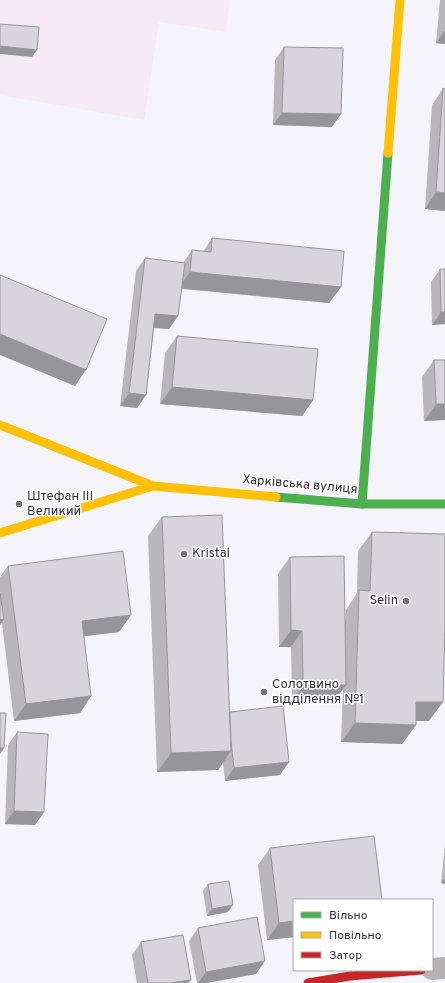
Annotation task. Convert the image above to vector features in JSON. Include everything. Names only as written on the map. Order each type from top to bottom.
[{"type":"street","points":[[362,504],[400,0]]},
{"type":"street","name":"Харківська вулиця","points":[[0,425],[153,486],[362,504],[445,504]]},
{"type":"street","name":"Харківська вулиця","points":[[0,533],[153,486]]},
{"type":"street","points":[[433,969],[445,968]]},
{"type":"street","points":[[308,983],[350,976],[409,971]]},
{"type":"shaded area","points":[[0,0],[230,0],[226,32],[159,22],[144,120],[0,95]]},
{"type":"building","points":[[0,24],[39,27],[37,50],[0,46]]},
{"type":"building","points":[[284,47],[343,48],[341,114],[282,113]]},
{"type":"building","points":[[443,88],[445,89],[445,193],[436,192]]},
{"type":"building","points":[[212,238],[344,251],[341,287],[190,272],[192,250],[211,252]]},
{"type":"building","points":[[145,258],[185,263],[178,316],[155,314],[146,395],[129,393]]},
{"type":"building","points":[[440,269],[445,269],[445,312],[441,312]]},
{"type":"building","points":[[0,275],[107,319],[86,370],[0,334]]},
{"type":"building","points":[[177,336],[318,349],[313,400],[172,387]]},
{"type":"building","points":[[434,360],[445,360],[445,404],[436,404]]},
{"type":"building","points":[[222,515],[231,751],[171,753],[162,517]]},
{"type":"building","points":[[372,532],[445,534],[443,702],[416,702],[416,725],[355,723],[359,590],[370,591]]},
{"type":"building","points":[[123,551],[131,615],[82,621],[91,696],[26,704],[8,566]]},
{"type":"building","points":[[344,556],[346,685],[303,685],[302,631],[291,630],[290,557]]},
{"type":"building","points":[[0,593],[4,619],[0,620]]},
{"type":"building","points":[[283,706],[289,762],[234,768],[230,712]]},
{"type":"building","points":[[0,713],[6,713],[4,748],[0,748]]},
{"type":"building","points":[[17,732],[48,734],[44,812],[14,811]]},
{"type":"building","points":[[374,836],[382,899],[293,899],[293,921],[279,923],[270,848]]},
{"type":"building","points":[[229,881],[233,905],[212,909],[208,884]]},
{"type":"building","points":[[257,917],[265,961],[206,972],[198,928]]},
{"type":"building","points":[[183,935],[191,980],[170,983],[148,983],[141,942]]},
{"type":"traffic: fast","points":[[362,504],[388,153]]},
{"type":"traffic: fast","points":[[276,497],[362,504],[445,504]]},
{"type":"traffic: slow","points":[[388,153],[400,0]]},
{"type":"traffic: slow","points":[[0,425],[153,486],[276,497]]},
{"type":"traffic: slow","points":[[0,533],[153,486]]},
{"type":"traffic: jam","points":[[308,983],[350,976],[409,971]]},
{"type":"place","name":"Штефан III Великий","points":[[19,504]]},
{"type":"place","name":"Kristal","points":[[184,554]]},
{"type":"place","name":"Selin","points":[[406,601]]},
{"type":"place","name":"Солотвино відділення №1","points":[[264,692]]}]
